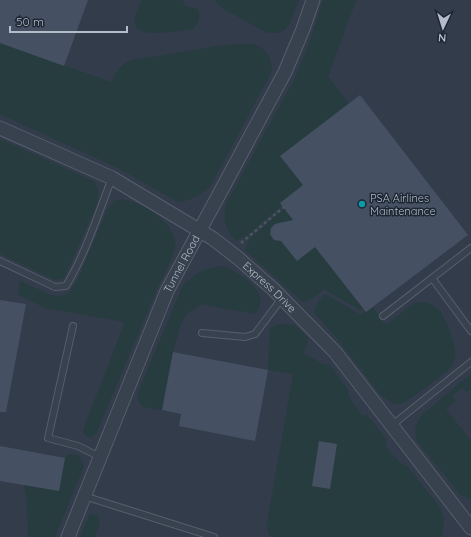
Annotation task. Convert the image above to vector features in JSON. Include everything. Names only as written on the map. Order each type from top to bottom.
[{"type":"street","name":"Tunnel Road","points":[[68,537],[167,290],[285,72],[303,30],[312,0]]},
{"type":"street","name":"Express Drive","points":[[0,128],[112,178],[200,231],[230,252],[282,298],[336,352],[391,426],[471,528]]},
{"type":"lane","points":[[0,262],[55,287],[66,286],[73,276],[112,178]]},
{"type":"lane","points":[[383,316],[471,248]]},
{"type":"lane","points":[[432,278],[471,331]]},
{"type":"lane","points":[[202,333],[245,337],[255,334],[282,298]]},
{"type":"lane","points":[[73,326],[48,438],[78,446],[100,456]]},
{"type":"lane","points":[[391,426],[471,362]]},
{"type":"lane","points":[[84,496],[214,537]]},
{"type":"path","points":[[230,252],[284,207]]},
{"type":"shaded area","points":[[0,0],[471,0],[471,537],[0,537]]},
{"type":"green space","points":[[142,0],[183,0],[185,6],[198,9],[199,19],[193,29],[161,33],[144,32],[138,29],[135,24],[136,15]]},
{"type":"green space","points":[[214,0],[299,0],[290,23],[285,30],[278,33],[267,33],[224,9]]},
{"type":"green space","points":[[323,0],[358,0],[355,3],[328,76],[349,104],[281,156],[303,185],[280,203],[282,205],[246,236],[236,241],[227,228],[225,220],[226,204],[296,76],[311,39]]},
{"type":"green space","points":[[0,43],[111,82],[121,67],[131,60],[235,44],[251,44],[265,50],[269,56],[272,71],[211,185],[204,192],[188,200],[178,202],[120,169],[0,114]]},
{"type":"green space","points":[[0,139],[93,181],[96,184],[98,198],[95,209],[64,278],[55,280],[0,254]]},
{"type":"green space","points":[[122,199],[138,204],[161,218],[172,232],[175,240],[175,246],[171,260],[157,288],[96,434],[92,437],[88,437],[84,434],[83,430],[125,322],[45,308],[18,294],[20,281],[51,295],[60,296],[68,294],[78,279],[107,210],[114,201]]},
{"type":"green space","points":[[284,208],[363,308],[360,310],[324,289],[313,298],[303,302],[245,250],[249,240]]},
{"type":"green space","points":[[224,266],[245,278],[258,291],[260,301],[255,314],[201,304],[188,313],[181,323],[173,352],[162,410],[144,407],[139,403],[138,393],[182,287],[192,278],[205,270]]},
{"type":"green space","points":[[325,294],[361,315],[365,311],[367,312],[373,308],[386,325],[416,302],[426,303],[436,307],[443,316],[454,346],[455,359],[452,365],[441,376],[402,403],[396,404],[390,402],[380,394],[340,342],[314,312],[318,301]]},
{"type":"green space","points":[[280,324],[295,325],[308,338],[308,344],[303,353],[323,364],[329,364],[348,390],[348,395],[362,416],[367,415],[387,440],[385,446],[401,464],[406,465],[441,509],[444,519],[442,537],[272,537],[269,535],[267,524],[293,374],[268,370],[270,328]]},
{"type":"green space","points":[[471,374],[471,389],[467,392],[462,388],[453,395],[455,401],[446,409],[471,441],[471,500],[460,494],[417,441],[415,430],[422,415]]},
{"type":"green space","points":[[69,454],[78,455],[84,466],[55,537],[28,537],[27,501],[24,485],[59,491],[65,458]]},
{"type":"green space","points":[[90,514],[98,515],[100,520],[95,537],[80,537]]},
{"type":"building","points":[[0,0],[88,0],[64,66],[0,43]]},
{"type":"building","name":"PSA Airlines Maintenance","points":[[360,95],[468,235],[366,312],[315,247],[297,261],[281,241],[274,240],[270,234],[271,228],[275,224],[293,220],[280,203],[303,185],[280,156]]},
{"type":"building","points":[[0,300],[26,304],[6,412],[0,412]]},
{"type":"building","points":[[173,352],[268,370],[255,441],[179,426],[181,414],[162,410]]},
{"type":"building","points":[[319,441],[337,444],[330,489],[312,486]]},
{"type":"building","points":[[0,446],[65,458],[59,491],[0,481]]},
{"type":"place","name":"PSA Airlines Maintenance","points":[[362,204]]}]
